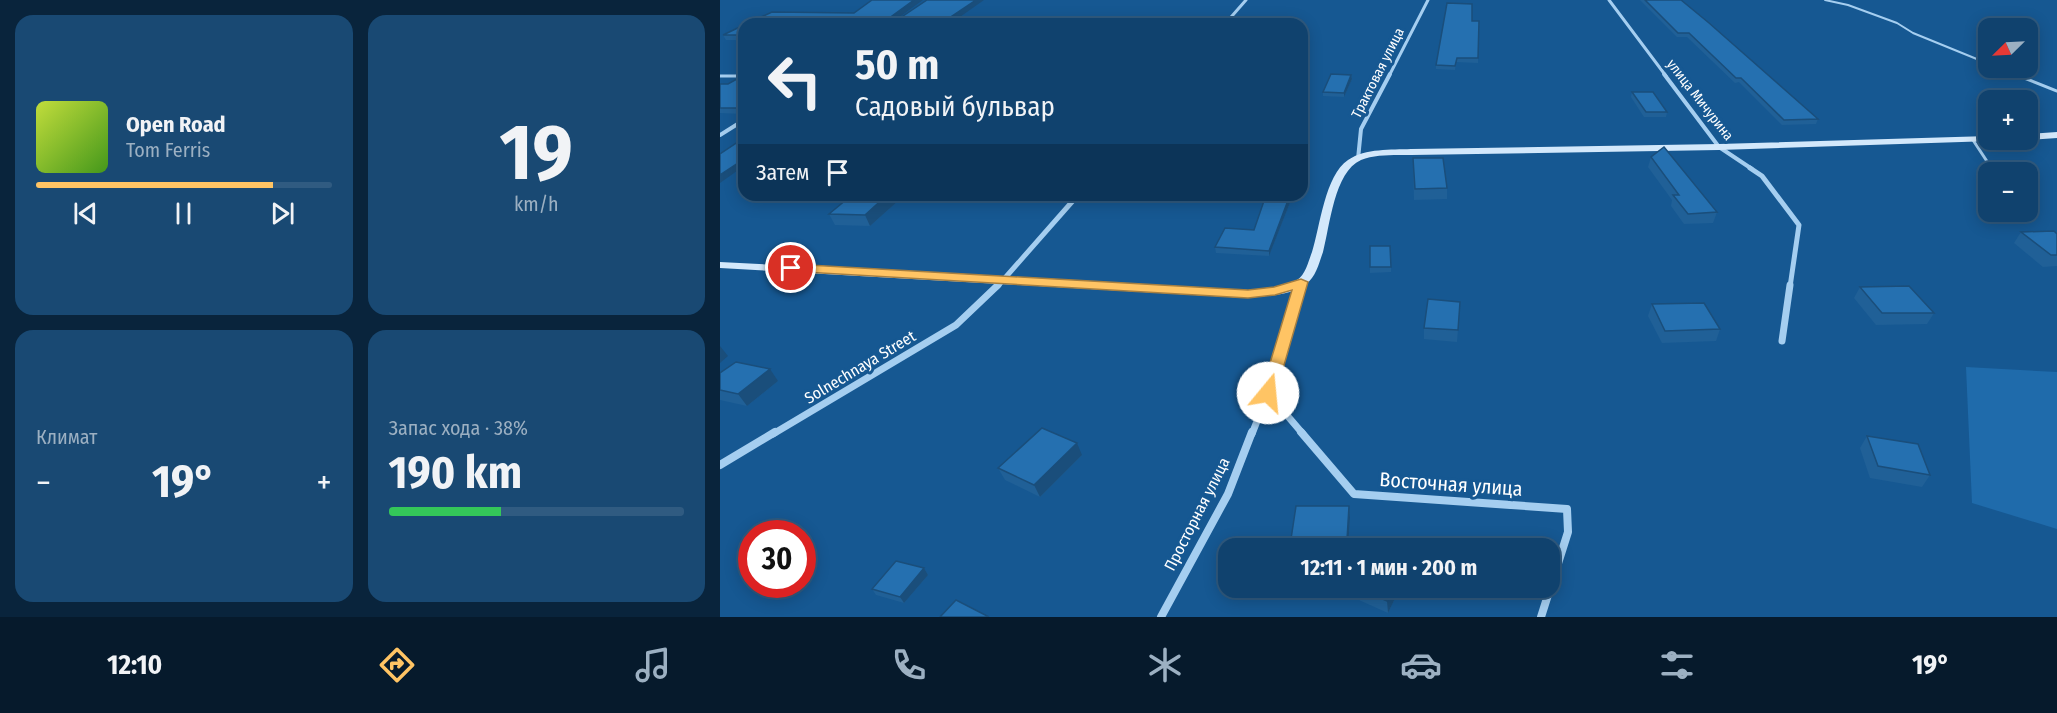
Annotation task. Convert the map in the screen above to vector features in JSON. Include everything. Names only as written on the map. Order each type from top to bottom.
[{"type":"street","points":[[1230,18],[1246,0]]},
{"type":"street","name":"Трактовая улица","points":[[1358,159],[1361,129],[1428,0]]},
{"type":"street","name":"улица Мичурина","points":[[1609,0],[1719,147],[1762,176],[1799,225],[1782,341]]},
{"type":"street","points":[[720,135],[738,124]]},
{"type":"street","points":[[2038,136],[2057,135]]},
{"type":"street","points":[[1358,159],[1383,153],[1411,152],[1978,140]]},
{"type":"street","name":"Просторная улица","points":[[1161,617],[1228,494],[1268,393],[1301,282],[1313,267],[1337,183],[1345,167],[1358,159]]},
{"type":"street","name":"Solnechnaya Street","points":[[720,465],[956,325],[1005,279],[1073,201]]},
{"type":"street","points":[[720,265],[1248,294],[1275,291],[1301,282]]},
{"type":"street","name":"Восточная улица","points":[[1268,393],[1354,494],[1567,509],[1568,532],[1541,617]]},
{"type":"lane","points":[[1825,0],[1848,5],[1897,23],[1913,33],[1978,60]]},
{"type":"lane","points":[[720,76],[738,76]]},
{"type":"lane","points":[[2024,78],[2057,91]]},
{"type":"lane","points":[[1973,140],[1987,162]]},
{"type":"shaded area","points":[[1966,367],[2057,372],[2057,529],[1972,503]]},
{"type":"building","points":[[872,0],[914,0],[889,18],[759,18],[772,12],[854,13]]},
{"type":"building","points":[[927,0],[976,0],[949,18],[900,18]]},
{"type":"building","points":[[1645,0],[1681,0],[1818,119],[1784,120],[1741,78],[1736,78],[1689,33],[1678,33]]},
{"type":"building","points":[[1447,3],[1472,4],[1472,21],[1479,21],[1478,58],[1457,58],[1455,66],[1436,65]]},
{"type":"building","points":[[738,28],[738,35],[723,35]]},
{"type":"building","points":[[1331,74],[1351,75],[1344,93],[1323,92]]},
{"type":"building","points":[[738,78],[738,108],[720,108],[720,84],[728,84]]},
{"type":"building","points":[[1632,92],[1653,92],[1667,112],[1646,112]]},
{"type":"building","points":[[738,142],[738,163],[720,175],[720,154]]},
{"type":"building","points":[[1664,147],[1717,212],[1688,214],[1673,195],[1679,195],[1651,157]]},
{"type":"building","points":[[1413,158],[1443,158],[1447,188],[1415,189]]},
{"type":"building","points":[[845,201],[880,201],[865,215],[829,214]]},
{"type":"building","points":[[1264,201],[1288,201],[1269,251],[1215,247],[1225,228],[1254,230]]},
{"type":"building","points":[[2054,231],[2057,234],[2057,255],[2051,255],[2021,232]]},
{"type":"building","points":[[1370,246],[1390,246],[1391,267],[1370,267]]},
{"type":"building","points":[[1909,286],[1934,313],[1882,313],[1860,287]]},
{"type":"building","points":[[1428,299],[1460,302],[1458,330],[1424,328]]},
{"type":"building","points":[[1704,303],[1720,329],[1665,331],[1652,304]]},
{"type":"building","points":[[736,362],[770,369],[738,394],[720,390],[720,373]]},
{"type":"building","points":[[1042,428],[1077,443],[1034,485],[998,468]]},
{"type":"building","points":[[1867,436],[1918,444],[1930,475],[1878,466]]},
{"type":"building","points":[[1296,506],[1349,506],[1347,538],[1291,538]]},
{"type":"building","points":[[896,561],[924,568],[900,597],[872,589]]},
{"type":"building","points":[[956,600],[989,617],[940,617]]},
{"type":"route","points":[[791,268],[1248,294],[1275,291],[1301,282],[1268,393]]}]
